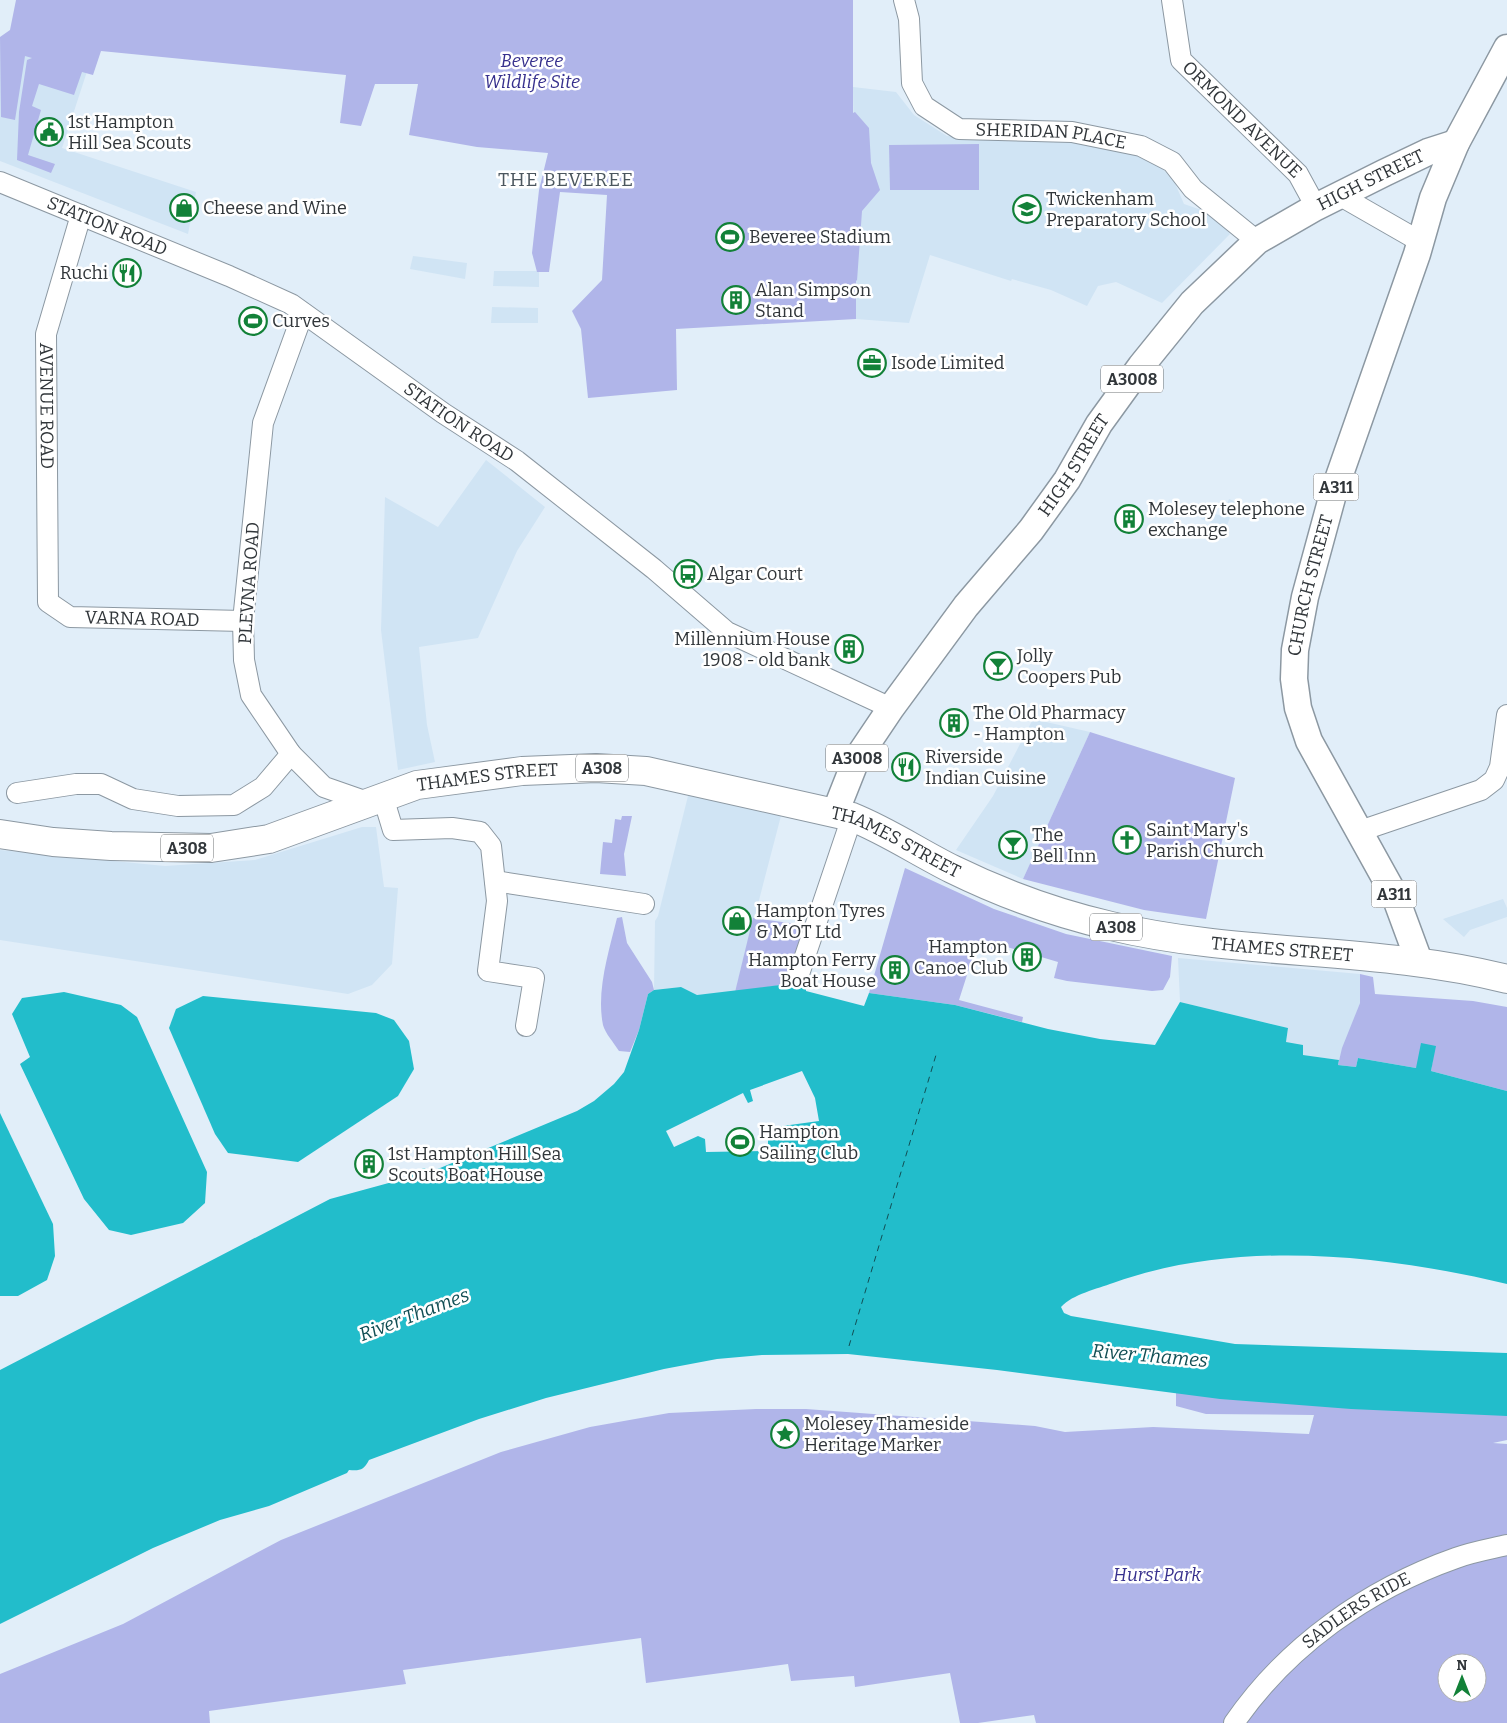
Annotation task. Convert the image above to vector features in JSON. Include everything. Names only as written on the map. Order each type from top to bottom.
[{"type":"highway","name":"THAMES STREET","points":[[375,800],[417,785],[490,775],[596,768],[646,771],[843,815],[880,829],[921,854],[1016,899],[1088,921],[1140,932],[1211,942],[1419,961]]},
{"type":"highway","name":"A308","points":[[0,834],[53,842],[211,848],[269,839],[375,800]]},
{"type":"highway","name":"A308","points":[[1419,961],[1507,979]]},
{"type":"main road","name":"A311","points":[[1456,143],[1507,48]]},
{"type":"main road","name":"HIGH STREET","points":[[843,815],[856,760],[891,708],[966,606],[1046,509],[1067,480],[1100,424],[1141,366],[1192,304],[1257,241],[1328,201],[1428,152],[1456,143]]},
{"type":"main road","name":"CHURCH STREET","points":[[1419,961],[1395,896],[1309,740],[1297,698],[1294,679],[1295,650],[1305,597],[1333,494],[1421,242],[1433,198],[1456,143]]},
{"type":"street","name":"SHERIDAN PLACE","points":[[904,0],[910,19],[912,83],[924,106],[959,129],[1072,132],[1141,146],[1172,162],[1193,188],[1257,241]]},
{"type":"street","name":"ORMOND AVENUE","points":[[1172,0],[1181,60],[1328,201]]},
{"type":"street","name":"STATION ROAD","points":[[0,182],[229,276],[291,304],[443,413],[516,461],[654,569],[727,632],[891,708]]},
{"type":"street","points":[[1328,201],[1421,242]]},
{"type":"street","name":"AVENUE ROAD","points":[[48,602],[46,334],[81,215]]},
{"type":"street","name":"PLEVNA ROAD","points":[[303,313],[263,423],[243,621],[244,660],[251,695],[291,754],[324,787],[375,800]]},
{"type":"street","name":"VARNA ROAD","points":[[48,602],[70,617],[243,621]]},
{"type":"street","points":[[1360,831],[1481,790],[1494,780],[1500,767],[1507,715]]},
{"type":"street","points":[[17,793],[76,784],[102,784],[133,799],[178,806],[234,805],[263,787],[291,754]]},
{"type":"street","points":[[375,800],[393,830],[452,828],[480,832],[491,846],[497,901],[488,971],[534,978],[526,1026]]},
{"type":"street","points":[[799,974],[843,815]]},
{"type":"street","points":[[495,881],[644,904]]},
{"type":"street","name":"SADLERS RIDE","points":[[1234,1723],[1253,1696],[1299,1651],[1357,1604],[1405,1578],[1456,1558],[1507,1545]]},
{"type":"shaded area","points":[[0,40],[94,50],[62,148],[196,192],[188,234],[0,161]]},
{"type":"shaded area","name":"Twickenham Preparatory School","points":[[853,87],[896,92],[914,115],[947,136],[1076,143],[1153,159],[1174,181],[1184,204],[1216,215],[1230,234],[1162,303],[1116,282],[1098,286],[1087,306],[1051,290],[1012,279],[1011,281],[930,255],[909,323],[856,319]]},
{"type":"shaded area","points":[[413,256],[467,263],[465,279],[410,269]]},
{"type":"shaded area","points":[[494,271],[539,271],[539,287],[493,286]]},
{"type":"shaded area","points":[[492,307],[538,308],[538,323],[491,323]]},
{"type":"shaded area","points":[[486,460],[545,507],[517,551],[478,638],[419,647],[427,725],[435,762],[398,770],[381,630],[385,497],[438,527]]},
{"type":"shaded area","points":[[1229,499],[1236,502],[1226,528],[1201,519],[1203,510],[1222,516]]},
{"type":"shaded area","points":[[1033,719],[1090,732],[1023,879],[956,850],[993,796]]},
{"type":"shaded area","points":[[689,792],[782,812],[735,992],[697,995],[681,987],[654,990],[655,921],[658,916]]},
{"type":"shaded area","points":[[362,827],[376,827],[384,887],[398,888],[392,964],[372,985],[348,994],[0,940],[0,850],[165,866],[255,860]]},
{"type":"shaded area","points":[[1503,899],[1507,908],[1507,917],[1470,930],[1464,937],[1443,919]]},
{"type":"shaded area","points":[[1178,958],[1360,974],[1360,1003],[1339,1060],[1302,1055],[1286,1042],[1288,1028],[1180,1002]]},
{"type":"green space","name":"Beveree Wildlife Site","points":[[16,0],[853,0],[853,113],[855,112],[869,128],[871,163],[880,190],[862,211],[856,280],[856,319],[676,329],[677,390],[588,398],[581,329],[572,311],[602,280],[607,195],[560,192],[549,272],[537,272],[532,253],[539,190],[548,153],[477,147],[409,135],[418,84],[375,84],[361,126],[340,123],[346,75],[101,51],[93,75],[82,72],[74,95],[39,84],[32,106],[41,110],[28,155],[55,164],[51,173],[17,160],[19,112],[27,60],[32,58],[25,56],[15,120],[1,117],[0,37],[10,30]]},
{"type":"green space","points":[[979,144],[979,190],[890,190],[889,145]]},
{"type":"green space","points":[[1090,732],[1235,778],[1206,919],[1144,910],[1023,879]]},
{"type":"green space","points":[[622,816],[632,816],[624,854],[626,876],[600,874],[603,842],[612,843],[615,819],[621,820]]},
{"type":"green space","points":[[905,868],[994,909],[1066,934],[1172,956],[1170,977],[1163,990],[1152,991],[1067,981],[1054,978],[1058,962],[997,944],[992,955],[975,950],[959,1000],[1023,1017],[1022,1022],[955,1005],[869,993]]},
{"type":"green space","points":[[622,917],[627,943],[652,982],[654,990],[648,994],[639,1030],[630,1052],[619,1051],[604,1028],[601,1012],[602,985],[607,957],[617,918]]},
{"type":"green space","points":[[753,918],[805,925],[788,984],[735,992]]},
{"type":"green space","points":[[1360,974],[1373,977],[1375,994],[1473,1001],[1507,1007],[1507,1091],[1431,1071],[1434,1052],[1416,1068],[1358,1058],[1356,1067],[1338,1065],[1342,1048],[1360,1003]]},
{"type":"green space","name":"Hurst Park","points":[[1176,1386],[1507,1411],[1507,1440],[1493,1443],[1507,1444],[1507,1723],[1036,1723],[1034,1715],[978,1723],[960,1723],[950,1673],[855,1687],[854,1676],[791,1681],[788,1664],[646,1683],[641,1638],[403,1670],[406,1684],[209,1711],[210,1723],[0,1723],[0,1674],[123,1624],[281,1540],[501,1452],[590,1427],[669,1413],[806,1409],[1035,1426],[1065,1432],[1153,1427],[1309,1434],[1314,1415],[1206,1414],[1176,1406]]},
{"type":"water","name":"River Thames","points":[[788,984],[806,989],[806,991],[864,1006],[869,993],[955,1005],[1048,1029],[1100,1039],[1155,1045],[1180,1002],[1288,1028],[1286,1042],[1303,1045],[1303,1055],[1339,1060],[1338,1065],[1356,1067],[1358,1058],[1416,1068],[1421,1043],[1436,1046],[1431,1071],[1507,1091],[1507,1284],[1410,1265],[1360,1259],[1259,1256],[1209,1260],[1160,1269],[1086,1292],[1066,1302],[1061,1307],[1064,1313],[1071,1316],[1235,1344],[1507,1353],[1507,1416],[1351,1409],[1220,1399],[997,1370],[848,1354],[762,1355],[717,1359],[664,1369],[546,1398],[479,1419],[369,1460],[361,1469],[349,1470],[347,1473],[269,1506],[220,1520],[153,1548],[0,1624],[0,1370],[330,1199],[407,1178],[407,1174],[425,1168],[428,1173],[577,1111],[594,1101],[614,1084],[624,1072],[639,1030],[648,994],[654,990],[681,987],[697,995]],"holes":[[[802,1071],[815,1098],[819,1121],[768,1128],[768,1151],[706,1152],[705,1139],[698,1136],[674,1147],[666,1131],[743,1093],[748,1103],[753,1101],[750,1090]]]},
{"type":"water","points":[[64,992],[121,1005],[137,1017],[207,1172],[205,1203],[183,1223],[131,1235],[109,1230],[84,1199],[20,1064],[30,1057],[12,1014],[22,998]]},
{"type":"water","points":[[203,996],[376,1013],[394,1020],[409,1041],[414,1069],[398,1096],[298,1162],[228,1153],[215,1134],[169,1028],[176,1009]]},
{"type":"water","points":[[0,1113],[53,1224],[55,1256],[47,1280],[18,1296],[0,1296]]},
{"type":"ferry route","points":[[849,1346],[936,1055]]},
{"type":"place","name":"1st Hampton Hill Sea Scouts","points":[[49,132]]},
{"type":"place","name":"Cheese and Wine","points":[[184,208]]},
{"type":"place","name":"Twickenham Preparatory School","points":[[1027,209]]},
{"type":"place","name":"Beveree Stadium","points":[[730,237]]},
{"type":"place","name":"Ruchi","points":[[127,273]]},
{"type":"place","name":"Alan Simpson Stand","points":[[736,300]]},
{"type":"place","name":"Curves","points":[[253,321]]},
{"type":"place","name":"Isode Limited","points":[[872,363]]},
{"type":"place","name":"Molesey telephone exchange","points":[[1129,519]]},
{"type":"place","name":"Algar Court","points":[[688,574]]},
{"type":"place","name":"Millennium House 1908 - old bank","points":[[849,649]]},
{"type":"place","name":"Jolly Coopers Pub","points":[[998,666]]},
{"type":"place","name":"The Old Pharmacy - Hampton","points":[[954,723]]},
{"type":"place","name":"Riverside Indian Cuisine","points":[[906,767]]},
{"type":"place","name":"Saint Mary's Parish Church","points":[[1127,840]]},
{"type":"place","name":"The Bell Inn","points":[[1013,845]]},
{"type":"place","name":"Hampton Tyres & MOT Ltd","points":[[737,921]]},
{"type":"place","name":"Hampton Canoe Club","points":[[1027,957]]},
{"type":"place","name":"Hampton Ferry Boat House","points":[[895,970]]},
{"type":"place","name":"Hampton Sailing Club","points":[[740,1142]]},
{"type":"place","name":"1st Hampton Hill Sea Scouts Boat House","points":[[369,1164]]},
{"type":"place","name":"Molesey Thameside Heritage Marker","points":[[785,1434]]},
{"type":"district","name":"THE BEVEREE","points":[[566,179]]}]
